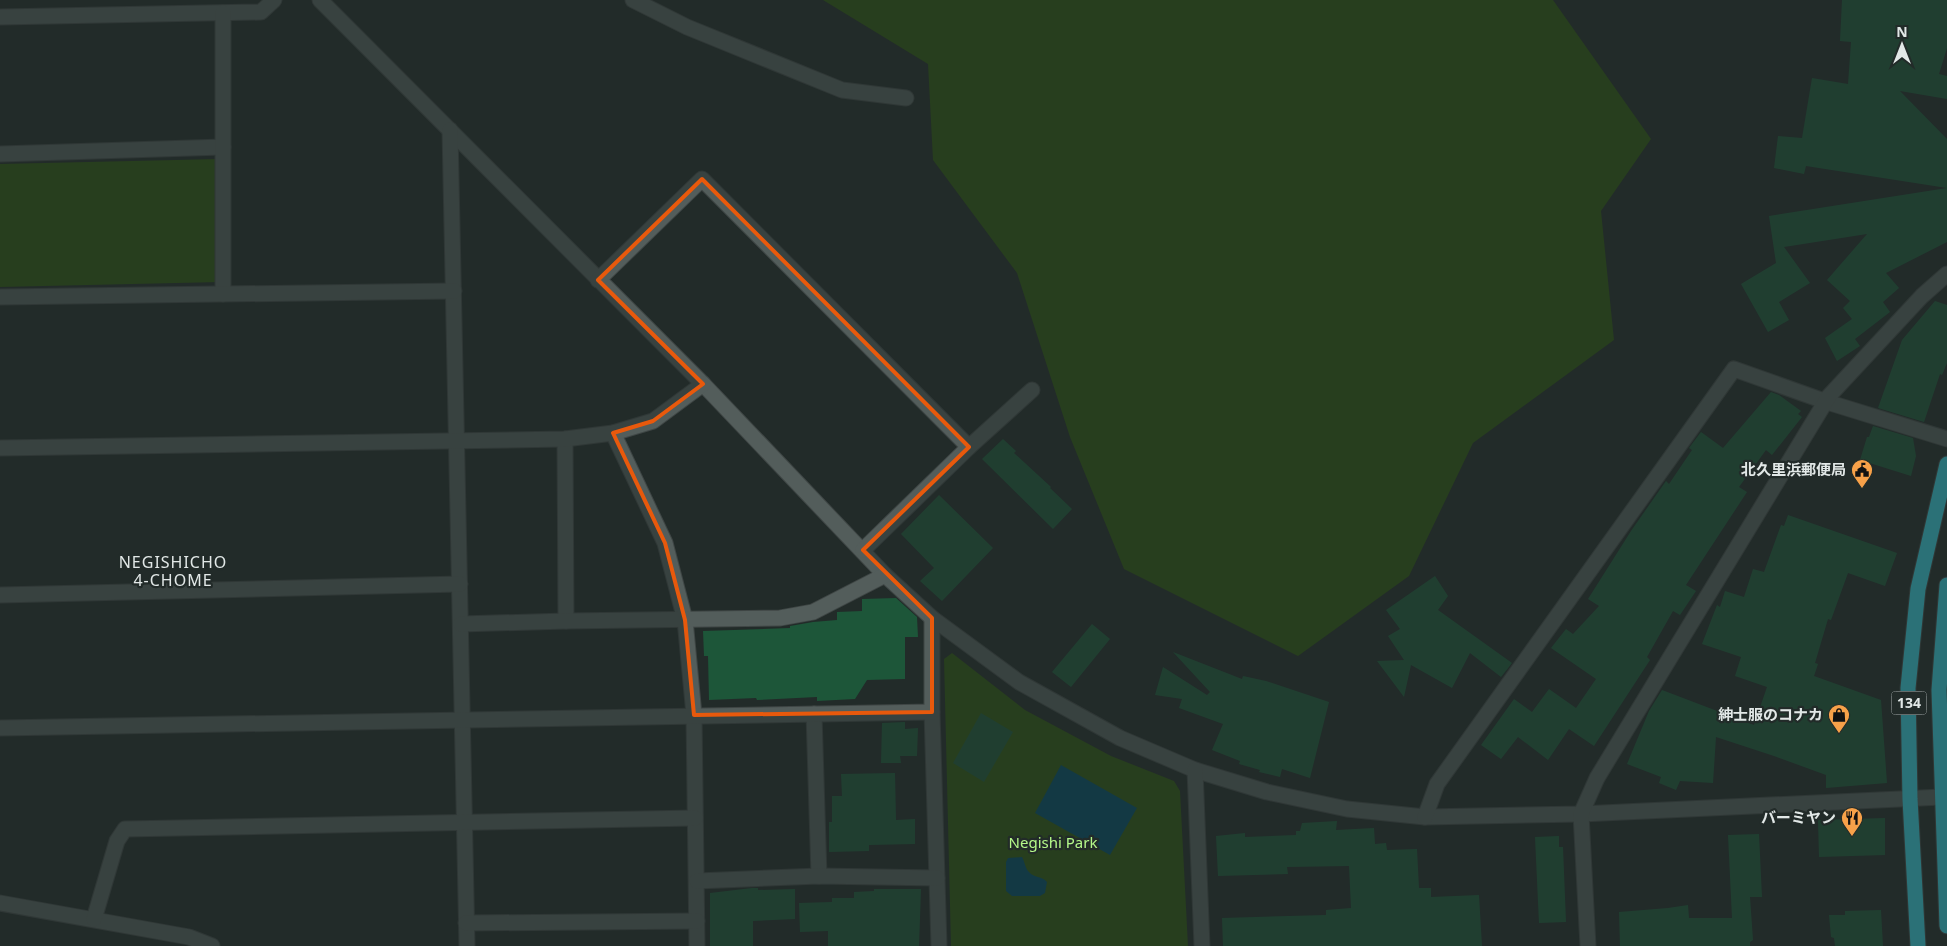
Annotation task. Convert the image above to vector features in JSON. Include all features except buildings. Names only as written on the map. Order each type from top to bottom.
[{"type":"highway","name":"134","points":[[1918,946],[1910,799],[1908,688],[1918,589],[1947,464]]},
{"type":"highway","name":"134","points":[[1947,585],[1939,690],[1944,723],[1942,797],[1947,926]]},
{"type":"street","points":[[0,17],[261,12],[274,0]]},
{"type":"street","points":[[320,0],[703,384],[885,575],[932,618],[1019,682],[1120,738],[1195,770],[1267,792],[1347,809],[1425,816],[1581,814],[1942,797]]},
{"type":"street","points":[[633,0],[686,27],[842,90],[906,98]]},
{"type":"street","points":[[223,13],[223,294]]},
{"type":"street","points":[[450,130],[467,946]]},
{"type":"street","points":[[0,154],[223,147]]},
{"type":"street","points":[[598,280],[702,179],[969,446]]},
{"type":"street","points":[[1588,946],[1581,814],[1597,778],[1829,396],[1922,296],[1947,274]]},
{"type":"street","points":[[0,297],[454,291]]},
{"type":"street","points":[[1425,816],[1437,784],[1734,369],[1827,402],[1947,439]]},
{"type":"street","points":[[0,448],[565,439],[613,433],[653,421],[703,384]]},
{"type":"street","points":[[863,550],[969,446],[1032,390]]},
{"type":"street","points":[[613,433],[665,542],[685,620],[694,715],[696,921],[698,946]]},
{"type":"street","points":[[565,439],[566,621]]},
{"type":"street","points":[[461,624],[780,618],[813,612],[885,575]]},
{"type":"street","points":[[0,595],[460,584]]},
{"type":"street","points":[[932,618],[932,712],[939,946]]},
{"type":"street","points":[[0,728],[932,712]]},
{"type":"street","points":[[814,714],[819,876]]},
{"type":"street","points":[[1195,770],[1202,946]]},
{"type":"street","points":[[94,919],[117,841],[125,829],[695,818]]},
{"type":"street","points":[[696,881],[819,876],[937,878]]},
{"type":"street","points":[[0,903],[189,937],[212,946]]},
{"type":"street","points":[[466,923],[696,921]]},
{"type":"highlighted area","points":[[702,179],[969,447],[863,550],[932,618],[932,712],[694,715],[685,620],[665,543],[613,433],[653,421],[703,384],[598,280]]},
{"type":"green space","points":[[823,0],[1553,0],[1651,139],[1601,211],[1614,340],[1473,443],[1409,576],[1298,656],[1124,569],[1070,437],[1017,273],[933,160],[928,64]]},
{"type":"green space","points":[[219,159],[221,282],[0,287],[0,164]]},
{"type":"green space","name":"Negishi Park","points":[[952,653],[1025,710],[1111,756],[1174,781],[1180,791],[1188,946],[951,946],[944,659]]},
{"type":"water","points":[[1061,765],[1137,808],[1110,855],[1035,813]]},
{"type":"water","points":[[1022,857],[1029,872],[1047,882],[1045,893],[1040,896],[1012,896],[1006,891],[1006,862],[1008,858]]},
{"type":"place","name":"北久里浜郵便局","points":[[1862,489]]},
{"type":"place","name":"紳士服のコナカ","points":[[1839,734]]},
{"type":"place","name":"バーミヤン","points":[[1852,837]]},
{"type":"district","name":"NEGISHICHO 4-CHOME","points":[[173,571]]}]
